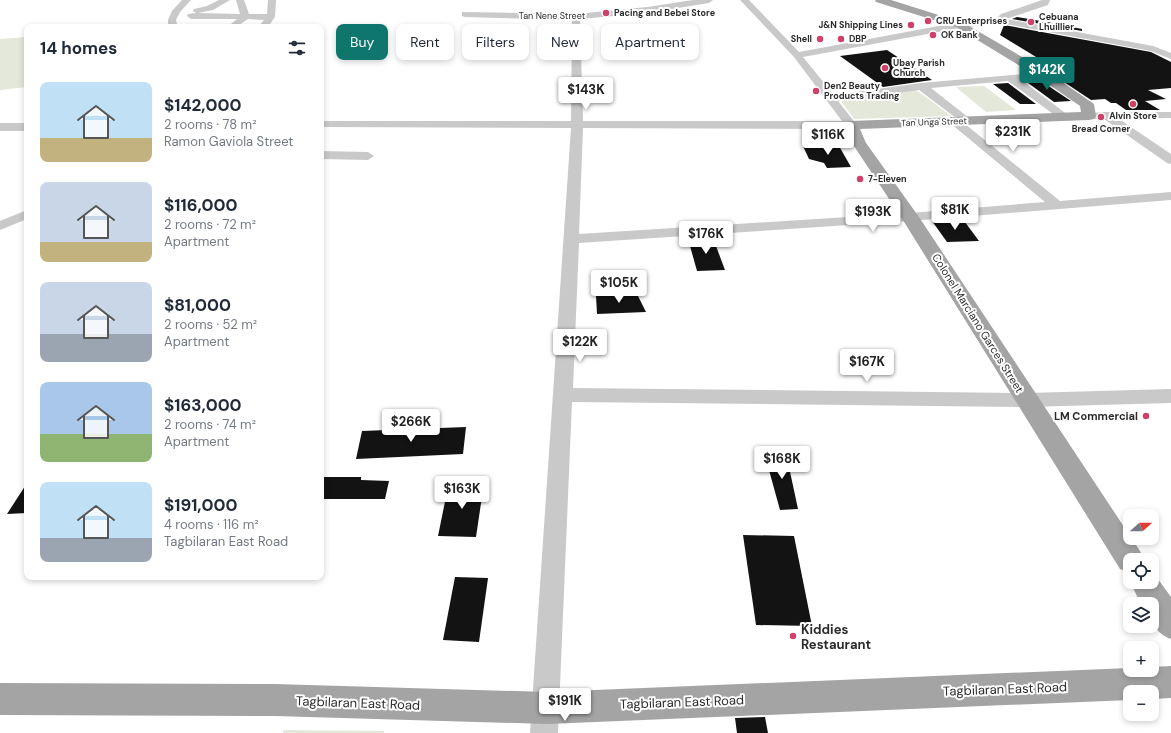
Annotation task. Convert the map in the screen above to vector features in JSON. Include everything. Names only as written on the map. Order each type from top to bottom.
[{"type":"main road","points":[[880,0],[960,25],[1042,74],[1087,104],[1089,116]]},
{"type":"main road","name":"Tan Unga Street","points":[[851,125],[1089,116]]},
{"type":"main road","name":"Colonel Marciano Garces Street","points":[[851,125],[859,143],[910,217],[1125,553]]},
{"type":"main road","points":[[1148,589],[1171,624]]},
{"type":"main road","name":"Tagbilaran East Road","points":[[0,699],[275,700],[400,705],[545,720],[1171,682]]},
{"type":"street","points":[[187,0],[189,16]]},
{"type":"street","points":[[174,24],[172,20],[176,11],[187,0]]},
{"type":"street","points":[[189,16],[226,0]]},
{"type":"street","points":[[240,0],[245,17]]},
{"type":"street","points":[[265,24],[271,17],[272,0]]},
{"type":"street","name":"Tan Nene Street","points":[[465,14],[576,18],[647,10],[709,0]]},
{"type":"street","name":"Colonel Marciano Garces Street","points":[[744,0],[797,55],[851,125]]},
{"type":"street","points":[[1000,20],[1004,16],[1045,4],[1046,0]]},
{"type":"street","points":[[189,16],[271,17]]},
{"type":"street","points":[[216,24],[226,16]]},
{"type":"street","points":[[236,24],[245,17]]},
{"type":"street","points":[[545,720],[572,239],[577,123],[576,18]]},
{"type":"street","points":[[797,55],[960,25],[1000,20],[1153,49],[1170,56]]},
{"type":"street","points":[[832,99],[921,86],[1042,74]]},
{"type":"street","points":[[1011,78],[1064,117]]},
{"type":"street","points":[[921,86],[1056,204]]},
{"type":"street","points":[[1106,115],[1171,160]]},
{"type":"street","points":[[1089,116],[1171,115]]},
{"type":"street","points":[[324,124],[577,123],[851,125]]},
{"type":"street","points":[[0,127],[24,127]]},
{"type":"street","points":[[324,155],[368,156]]},
{"type":"street","points":[[572,239],[910,217],[1056,204],[1171,196]]},
{"type":"street","points":[[0,226],[24,215]]},
{"type":"street","points":[[564,395],[1027,400],[1171,396]]},
{"type":"shaded area","points":[[24,37],[24,87],[0,90],[0,39]]},
{"type":"shaded area","points":[[984,86],[1016,110],[986,112],[956,87]]},
{"type":"shaded area","points":[[915,89],[951,116],[854,119],[841,101]]},
{"type":"shaded area","points":[[283,730],[384,731],[384,733],[283,733]]},
{"type":"building","points":[[1017,17],[1082,29],[1082,31],[1012,19]]},
{"type":"building","points":[[1004,25],[1151,52],[1171,62],[1171,88],[1148,90],[1166,99],[1145,101],[1160,110],[1126,110],[1116,103],[1111,103],[1105,99],[1091,100],[1058,78],[1069,77],[1000,35]]},
{"type":"building","name":"Ubay Parish Church","points":[[887,50],[932,80],[883,87],[840,56]]},
{"type":"building","points":[[1038,79],[1071,101],[1054,102],[1024,80]]},
{"type":"building","points":[[1008,83],[1036,104],[1020,104],[993,84]]},
{"type":"building","points":[[803,146],[839,146],[851,167],[827,168],[824,163],[809,159]]},
{"type":"building","points":[[962,218],[979,241],[947,242],[932,221]]},
{"type":"building","points":[[713,238],[725,270],[697,271],[688,239]]},
{"type":"building","points":[[637,294],[646,312],[597,314],[596,296]]},
{"type":"building","points":[[466,427],[463,454],[356,459],[362,431]]},
{"type":"building","points":[[764,452],[786,453],[798,509],[780,510]]},
{"type":"building","points":[[324,477],[361,477],[361,480],[389,481],[385,499],[324,499]]},
{"type":"building","points":[[449,482],[484,483],[476,537],[438,536]]},
{"type":"building","points":[[24,488],[24,513],[7,514]]},
{"type":"building","points":[[743,535],[794,536],[812,626],[756,625]]},
{"type":"building","points":[[455,577],[488,578],[479,642],[443,640]]},
{"type":"building","points":[[765,717],[768,733],[737,733],[735,718]]},
{"type":"place","name":"Pacing and Bebei Store","points":[[606,13]]},
{"type":"place","name":"CRU Enterprises","points":[[928,21]]},
{"type":"place","name":"Cebuana Lhuillier","points":[[1031,22]]},
{"type":"place","name":"J&N Shipping Lines","points":[[911,25]]},
{"type":"place","name":"OK Bank","points":[[933,35]]},
{"type":"place","name":"Shell","points":[[820,39]]},
{"type":"place","name":"DBP","points":[[841,39]]},
{"type":"place","name":"Ubay Parish Church","points":[[885,68]]},
{"type":"place","name":"Den2 Beauty Products Trading","points":[[816,91]]},
{"type":"place","name":"Alvin Store","points":[[1133,104]]},
{"type":"place","name":"Bread Corner","points":[[1101,117]]},
{"type":"place","name":"7-Eleven","points":[[860,179]]},
{"type":"place","name":"LM Commercial","points":[[1146,416]]},
{"type":"place","name":"Kiddies Restaurant","points":[[793,636]]}]
